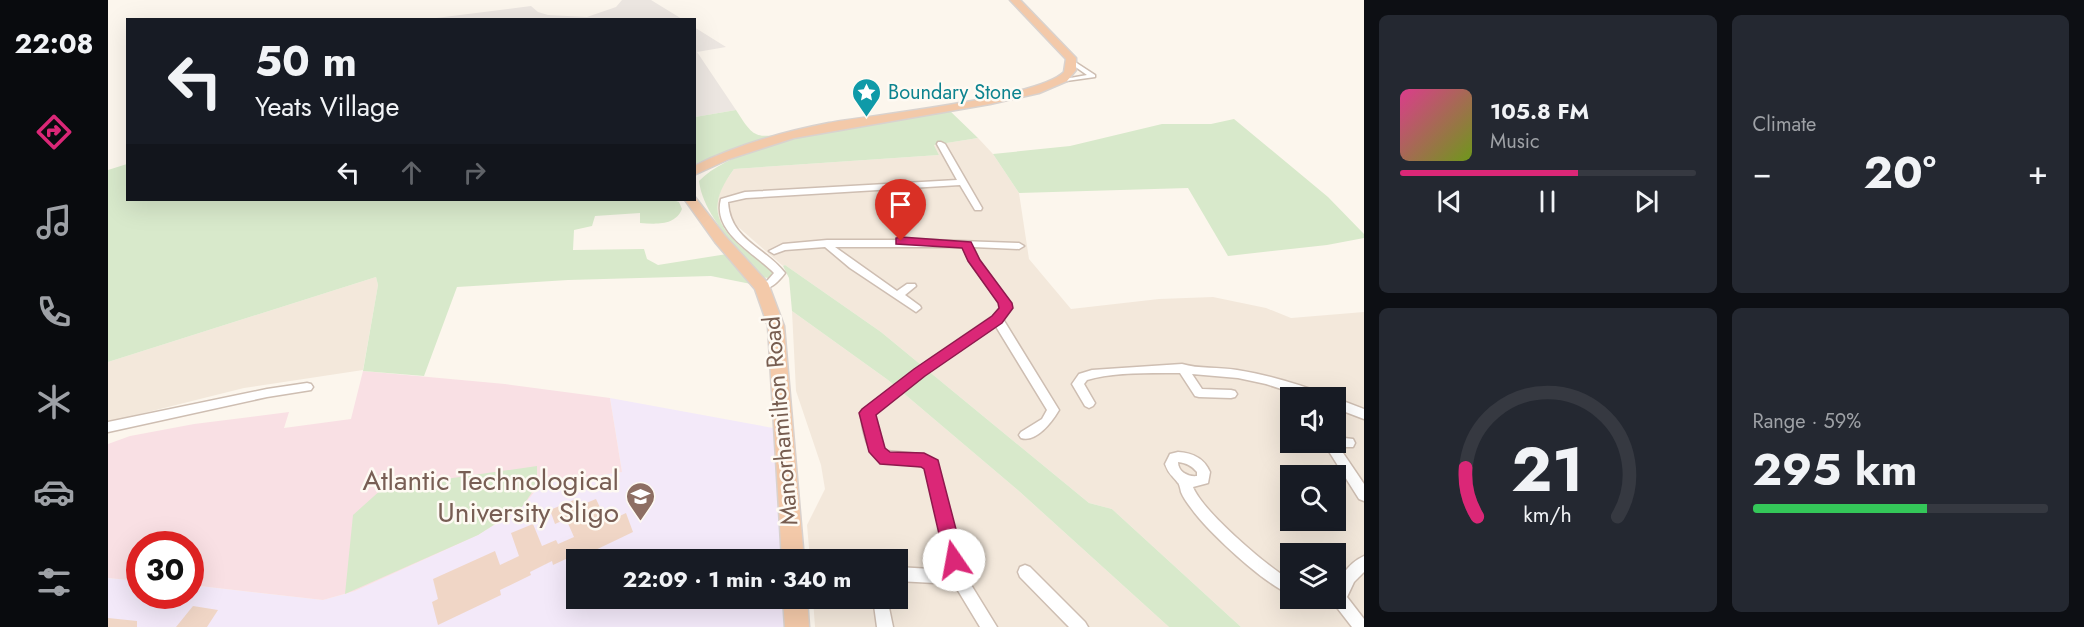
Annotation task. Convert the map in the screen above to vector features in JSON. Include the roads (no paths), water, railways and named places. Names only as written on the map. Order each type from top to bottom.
[{"type":"highway","points":[[696,170],[771,141],[874,119],[996,99],[1061,81],[1071,70],[1072,62],[1069,55],[1015,0]]},
{"type":"highway","name":"Manorhamilton Road","points":[[693,201],[720,239],[762,287],[776,326],[792,549]]},
{"type":"highway","points":[[796,609],[797,627]]},
{"type":"street","points":[[1061,81],[1093,76],[1072,62]]},
{"type":"street","points":[[941,144],[978,208]]},
{"type":"street","points":[[762,287],[778,278],[780,273],[743,242],[726,223],[723,210],[724,201],[745,195],[964,182]]},
{"type":"street","points":[[774,251],[783,247],[827,243],[901,241],[1019,246]]},
{"type":"street","points":[[827,243],[833,252],[916,309]]},
{"type":"street","points":[[967,244],[974,261],[1005,303],[1006,308],[997,320],[920,372],[867,413],[878,452],[886,459],[924,460],[932,465],[958,578],[990,627]]},
{"type":"street","points":[[898,295],[911,286]]},
{"type":"street","points":[[997,320],[1053,410],[1046,422],[1025,435]]},
{"type":"street","points":[[1182,368],[1199,393],[1232,394]]},
{"type":"street","points":[[1089,403],[1078,384],[1083,377],[1092,374],[1182,368],[1242,373],[1298,387]]},
{"type":"street","points":[[108,427],[255,395],[307,387]]},
{"type":"street","points":[[1346,407],[1364,414]]},
{"type":"street","points":[[1336,453],[1364,495]]},
{"type":"street","points":[[1184,480],[1184,490],[1200,511],[1280,579]]},
{"type":"street","points":[[1346,583],[1349,577],[1364,563]]},
{"type":"street","points":[[1025,572],[1080,627]]},
{"type":"street","points":[[908,575],[958,578]]},
{"type":"street","points":[[1346,607],[1361,627]]},
{"type":"street","points":[[882,609],[885,627]]},
{"type":"place","name":"Boundary Stone","points":[[867,118]]},
{"type":"place","name":"Atlantic Technological University Sligo","points":[[640,522]]}]
